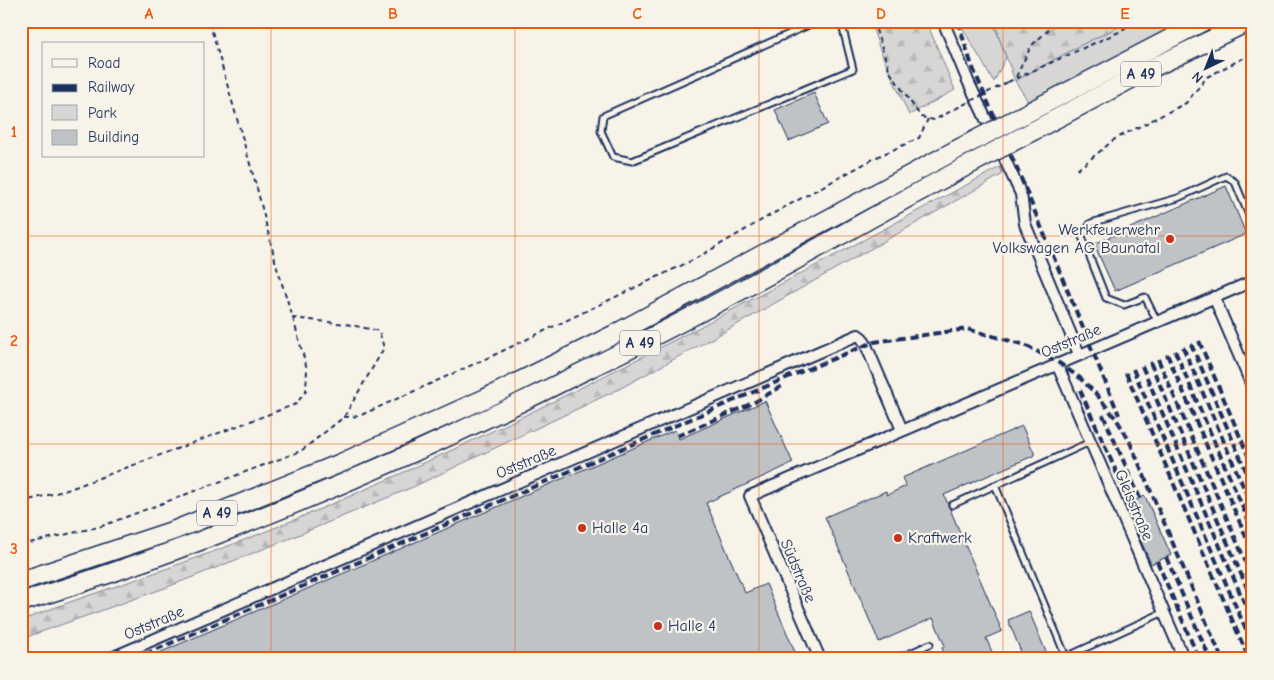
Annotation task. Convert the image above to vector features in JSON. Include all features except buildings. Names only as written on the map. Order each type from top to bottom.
[{"type":"highway","name":"A 49","points":[[21,581],[175,530],[332,467],[486,398],[613,335],[956,150],[1204,21]]},
{"type":"highway","name":"A 49","points":[[21,602],[177,550],[305,500],[496,415],[744,289],[965,166],[1146,71],[1250,21]]},
{"type":"highway","points":[[21,569],[90,558]]},
{"type":"highway","points":[[21,611],[84,582]]},
{"type":"street","points":[[943,21],[968,81],[1021,194],[1025,224],[1079,354]]},
{"type":"street","name":"Oststraße","points":[[750,496],[1253,281]]},
{"type":"street","points":[[1214,298],[1253,388]]},
{"type":"street","name":"Oststraße","points":[[109,659],[858,335],[866,345],[902,430]]},
{"type":"street","name":"Gleisstraße","points":[[1056,364],[1184,659]]},
{"type":"street","name":"Südstraße","points":[[750,496],[820,659]]},
{"type":"lane","points":[[818,21],[602,116],[601,131],[614,157],[632,161],[852,69],[841,21]]},
{"type":"lane","points":[[1157,321],[1145,297],[1124,305],[1106,298],[1082,237],[1091,223],[1178,198],[1226,176],[1235,182],[1253,225]]},
{"type":"lane","points":[[952,505],[1090,442]]},
{"type":"lane","points":[[995,485],[1066,657],[1164,612]]},
{"type":"lane","points":[[897,659],[930,644]]},
{"type":"path","points":[[21,502],[67,490],[296,404],[306,391],[307,369],[209,21]]},
{"type":"path","points":[[873,21],[890,72],[921,117],[934,120],[1016,77],[1119,32],[1135,21]]},
{"type":"path","points":[[1016,77],[1031,46],[1058,21]]},
{"type":"path","points":[[1078,170],[1115,139],[1186,102],[1207,77],[1253,53]]},
{"type":"path","points":[[344,417],[359,416],[377,408],[494,355],[695,259],[774,213],[877,157],[919,138],[928,119]]},
{"type":"path","points":[[21,545],[102,526],[302,452],[344,417],[384,348],[379,331],[346,324],[293,318]]},
{"type":"green space","points":[[870,21],[926,21],[955,90],[909,115],[880,50]]},
{"type":"green space","points":[[964,21],[993,21],[1006,57],[994,82],[963,29]]},
{"type":"green space","points":[[993,21],[1126,21],[1015,81]]},
{"type":"green space","points":[[1126,21],[1181,21],[1133,49],[1028,103],[1015,81]]},
{"type":"green space","points":[[1000,167],[1003,174],[619,389],[413,487],[165,588],[21,639],[21,621],[208,554],[288,523],[527,414],[765,293]]},
{"type":"railway","points":[[959,21],[972,66],[1018,171],[1119,415]]},
{"type":"railway","points":[[134,659],[786,378],[874,342],[967,329],[1025,345],[1059,363],[1080,378],[1098,396],[1117,420],[1129,440],[1222,659]]},
{"type":"railway","points":[[1199,341],[1253,467]]},
{"type":"railway","points":[[1191,344],[1253,487]]},
{"type":"railway","points":[[1183,347],[1253,509]]},
{"type":"railway","points":[[1175,351],[1253,531]]},
{"type":"railway","points":[[1167,354],[1253,553]]},
{"type":"railway","points":[[1158,359],[1253,579]]},
{"type":"railway","points":[[1150,362],[1253,602]]},
{"type":"railway","points":[[1142,366],[1253,623]]},
{"type":"railway","points":[[1133,369],[1253,646]]},
{"type":"railway","points":[[1126,373],[1249,659]]},
{"type":"railway","points":[[677,436],[753,403],[782,386]]},
{"type":"railway","points":[[1080,390],[1130,503]]},
{"type":"railway","points":[[1103,415],[1140,498]]},
{"type":"railway","points":[[1166,557],[1210,659]]},
{"type":"railway","points":[[1157,561],[1199,659]]},
{"type":"place","name":"Werkfeuerwehr Volkswagen AG Baunatal","points":[[1170,239]]},
{"type":"place","name":"Halle 4a","points":[[582,528]]},
{"type":"place","name":"Kraftwerk","points":[[898,538]]},
{"type":"place","name":"Halle 4","points":[[658,626]]}]
